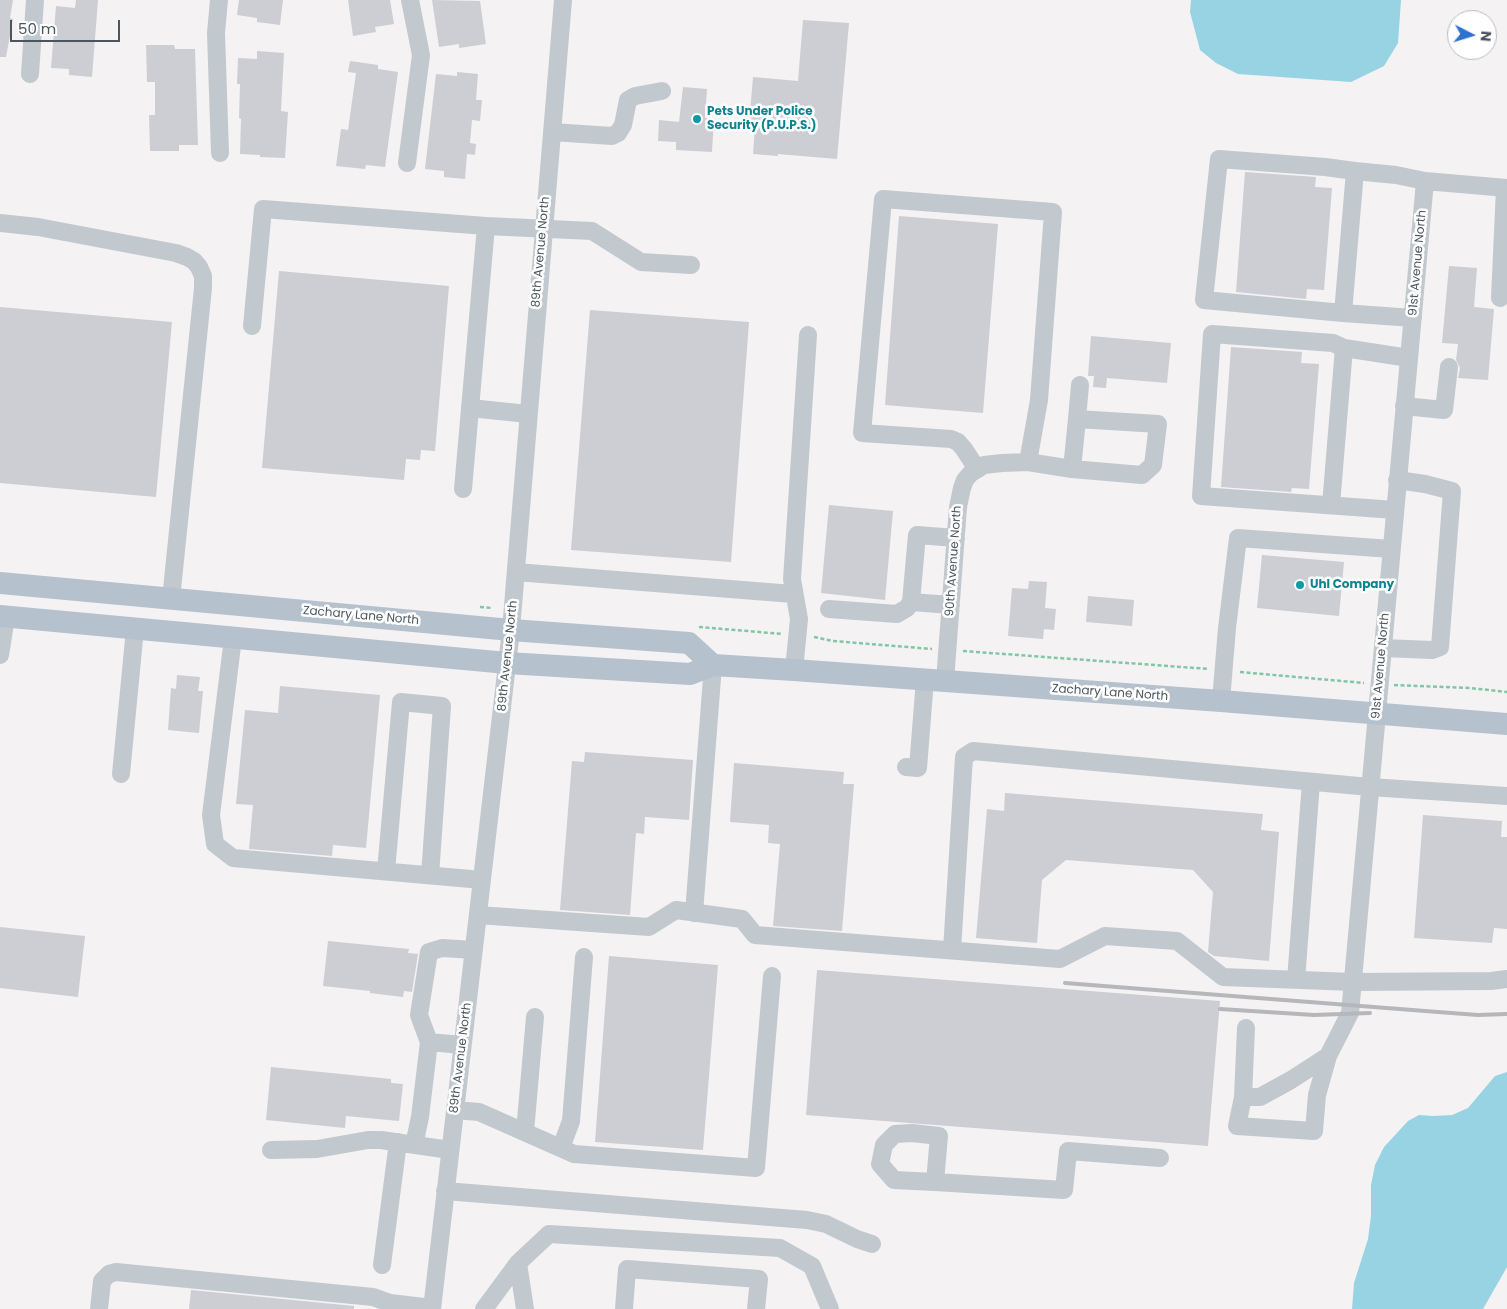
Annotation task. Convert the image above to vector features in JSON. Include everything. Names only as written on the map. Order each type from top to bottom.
[{"type":"main road","name":"Zachary Lane North","points":[[0,583],[511,630],[689,643],[713,665]]},
{"type":"main road","name":"Zachary Lane North","points":[[3,616],[507,662],[690,674],[713,665],[794,670],[1507,724]]},
{"type":"street","points":[[30,74],[36,0]]},
{"type":"street","points":[[219,0],[216,33],[220,153]]},
{"type":"street","points":[[407,162],[421,55],[410,0]]},
{"type":"street","name":"89th Avenue North","points":[[432,1309],[511,630],[563,0]]},
{"type":"street","points":[[552,132],[612,136],[618,133],[623,125],[628,100],[635,96],[662,90]]},
{"type":"street","points":[[1412,318],[1204,300],[1219,159],[1326,167],[1396,175],[1425,182],[1506,188],[1500,298]]},
{"type":"street","points":[[1344,313],[1355,171]]},
{"type":"street","name":"91st Avenue North","points":[[1243,1097],[1237,1126],[1314,1131],[1317,1095],[1328,1056],[1350,1013],[1425,182]]},
{"type":"street","points":[[1028,462],[1039,400],[1053,212],[883,199],[862,432],[951,438],[964,449],[977,469],[1002,463],[1028,462],[1142,475],[1153,465],[1158,424],[1078,419]]},
{"type":"street","points":[[252,326],[263,209],[543,230],[592,231],[641,262],[691,265]]},
{"type":"street","points":[[0,223],[38,227],[176,253],[187,256],[200,267],[203,276],[203,288],[171,599]]},
{"type":"street","points":[[463,489],[486,226]]},
{"type":"street","points":[[1394,510],[1200,496],[1212,334],[1333,343],[1344,348],[1409,358]]},
{"type":"street","points":[[794,670],[799,619],[793,594],[792,579],[808,335]]},
{"type":"street","points":[[1331,505],[1344,348]]},
{"type":"street","points":[[1404,406],[1444,410],[1448,367]]},
{"type":"street","points":[[1072,468],[1080,385]]},
{"type":"street","points":[[470,408],[528,414]]},
{"type":"street","name":"90th Avenue North","points":[[906,767],[918,768],[951,605],[958,507],[965,480],[977,469]]},
{"type":"street","points":[[1383,648],[1432,650],[1440,647],[1452,490],[1397,480]]},
{"type":"street","points":[[829,609],[897,614],[902,612],[911,602],[917,535],[956,538]]},
{"type":"street","points":[[1221,701],[1227,628],[1238,538],[1391,549]]},
{"type":"street","points":[[516,572],[793,594]]},
{"type":"street","points":[[911,602],[951,605]]},
{"type":"street","points":[[0,656],[3,616]]},
{"type":"street","points":[[121,774],[135,629]]},
{"type":"street","points":[[233,638],[211,815],[215,844],[233,858],[482,880]]},
{"type":"street","points":[[694,913],[713,665]]},
{"type":"street","points":[[386,872],[400,702],[442,706],[430,875]]},
{"type":"street","points":[[952,950],[964,757],[974,751],[1370,787],[1507,796]]},
{"type":"street","points":[[1296,980],[1311,782]]},
{"type":"street","points":[[478,915],[649,927],[676,910],[742,920],[754,935],[1060,959],[1105,936],[1177,941],[1223,977],[1353,982],[1491,981],[1507,979]]},
{"type":"street","points":[[382,1265],[406,1144],[420,1118],[429,1042],[419,1015],[430,952],[442,948],[474,950]]},
{"type":"street","points":[[561,1148],[571,1121],[584,957]]},
{"type":"street","points":[[455,1110],[479,1112],[574,1154],[756,1168],[772,976]]},
{"type":"street","points":[[525,1132],[535,1017]]},
{"type":"street","points":[[1246,1028],[1243,1097],[1260,1097],[1328,1056]]},
{"type":"street","points":[[429,1042],[462,1045]]},
{"type":"street","points":[[271,1150],[317,1149],[368,1140],[450,1150]]},
{"type":"street","points":[[935,1182],[1064,1190],[1068,1151],[1160,1158]]},
{"type":"street","points":[[445,1191],[807,1220],[826,1224],[872,1244]]},
{"type":"street","points":[[484,1309],[518,1263],[549,1234],[780,1248],[812,1266],[830,1309]]},
{"type":"street","points":[[518,1263],[525,1309]]},
{"type":"street","points":[[624,1309],[627,1269],[759,1279],[756,1309]]},
{"type":"street","points":[[99,1309],[102,1281],[109,1274],[116,1272],[373,1296],[390,1303],[432,1309]]},
{"type":"path","points":[[690,627],[797,635],[833,641],[928,649]]},
{"type":"path","points":[[968,652],[1359,682]]},
{"type":"path","points":[[1402,686],[1507,692]]},
{"type":"water","points":[[1191,0],[1401,0],[1398,43],[1384,66],[1351,82],[1238,74],[1216,63],[1200,50],[1190,12]]},
{"type":"water","points":[[1507,1072],[1507,1267],[1483,1309],[1352,1309],[1354,1283],[1368,1239],[1371,1216],[1371,1185],[1375,1165],[1384,1147],[1408,1121],[1419,1115],[1452,1115],[1468,1108],[1495,1076]]},
{"type":"building","points":[[0,0],[13,0],[10,18],[13,19],[6,57],[0,57]]},
{"type":"building","points":[[76,0],[98,0],[92,77],[69,75],[69,69],[51,68],[56,6],[75,8]]},
{"type":"building","points":[[239,0],[283,0],[280,25],[257,22],[257,18],[237,15]]},
{"type":"building","points":[[348,0],[390,0],[394,24],[375,27],[376,32],[353,36]]},
{"type":"building","points":[[432,0],[480,1],[486,44],[459,48],[459,44],[439,47]]},
{"type":"building","points":[[803,20],[849,23],[837,159],[753,154],[755,126],[749,125],[753,77],[798,81]]},
{"type":"building","points":[[146,45],[174,45],[175,49],[195,49],[198,145],[179,145],[179,151],[150,151],[149,115],[155,115],[155,82],[147,82]]},
{"type":"building","points":[[257,51],[284,53],[281,111],[288,112],[285,158],[240,154],[241,119],[239,118],[240,84],[237,84],[238,58],[257,59]]},
{"type":"building","points":[[350,61],[378,65],[378,69],[398,72],[385,167],[366,165],[365,169],[336,166],[341,129],[348,130],[356,73],[348,72]]},
{"type":"building","points":[[457,72],[478,74],[476,100],[482,100],[480,121],[472,120],[470,143],[476,144],[475,155],[467,154],[465,179],[444,177],[444,171],[425,169],[436,74],[457,76]]},
{"type":"building","name":"Pets Under Police Security (P.U.P.S.)","points":[[683,87],[707,89],[705,118],[714,118],[712,152],[676,150],[676,142],[658,141],[659,120],[679,122]]},
{"type":"building","points":[[1245,172],[1316,177],[1315,187],[1332,188],[1324,290],[1307,289],[1306,299],[1236,292]]},
{"type":"building","points":[[899,216],[998,224],[983,413],[885,405]]},
{"type":"building","points":[[1449,266],[1477,268],[1474,307],[1494,309],[1488,380],[1458,378],[1460,368],[1456,360],[1458,344],[1442,343]]},
{"type":"building","points":[[279,271],[449,286],[435,451],[421,450],[420,460],[406,459],[404,480],[262,468]]},
{"type":"building","points":[[0,307],[172,322],[156,497],[0,483]]},
{"type":"building","points":[[590,310],[749,322],[731,562],[571,550]]},
{"type":"building","points":[[1091,336],[1171,343],[1167,383],[1107,378],[1106,388],[1093,387],[1094,376],[1088,376]]},
{"type":"building","points":[[1231,347],[1302,352],[1301,363],[1319,364],[1309,489],[1292,488],[1291,492],[1221,487]]},
{"type":"building","points":[[829,505],[893,511],[885,600],[821,593]]},
{"type":"building","name":"Uhl Company","points":[[1262,555],[1344,562],[1339,616],[1257,608]]},
{"type":"building","points":[[1029,581],[1047,582],[1045,608],[1056,609],[1054,630],[1044,629],[1043,639],[1008,636],[1012,588],[1028,589]]},
{"type":"building","points":[[1088,596],[1134,600],[1132,626],[1086,622]]},
{"type":"building","points":[[177,675],[200,677],[198,691],[203,691],[199,733],[168,730],[171,688],[176,689]]},
{"type":"building","points":[[280,686],[380,695],[366,848],[333,845],[332,856],[249,849],[253,805],[236,804],[245,710],[278,713]]},
{"type":"building","points":[[585,752],[693,760],[689,820],[645,817],[644,834],[636,833],[630,915],[560,910],[572,761],[584,762]]},
{"type":"building","points":[[734,763],[844,772],[843,784],[854,784],[842,931],[773,926],[780,844],[768,843],[769,825],[730,822]]},
{"type":"building","points":[[1005,793],[1263,814],[1261,830],[1279,832],[1269,961],[1214,956],[1208,952],[1213,892],[1193,870],[1066,860],[1042,880],[1037,943],[976,938],[987,809],[1004,811]]},
{"type":"building","points":[[1423,815],[1502,821],[1501,837],[1507,837],[1507,929],[1494,928],[1492,943],[1414,938]]},
{"type":"building","points":[[0,927],[85,936],[78,997],[0,988]]},
{"type":"building","points":[[328,941],[409,949],[408,953],[418,954],[412,992],[404,991],[403,997],[323,986]]},
{"type":"building","points":[[609,956],[718,965],[703,1150],[595,1142]]},
{"type":"building","points":[[817,970],[1220,1001],[1208,1146],[806,1115]]},
{"type":"building","points":[[271,1067],[391,1079],[391,1083],[403,1084],[399,1121],[346,1116],[345,1128],[266,1120]]},
{"type":"building","points":[[191,1290],[354,1306],[354,1309],[189,1309]]},
{"type":"railway","points":[[1065,983],[1478,1015],[1507,1014]]},
{"type":"railway","points":[[1220,1009],[1314,1015],[1370,1013]]},
{"type":"place","name":"Pets Under Police Security (P.U.P.S.)","points":[[697,119]]},
{"type":"place","name":"Uhl Company","points":[[1300,585]]}]
